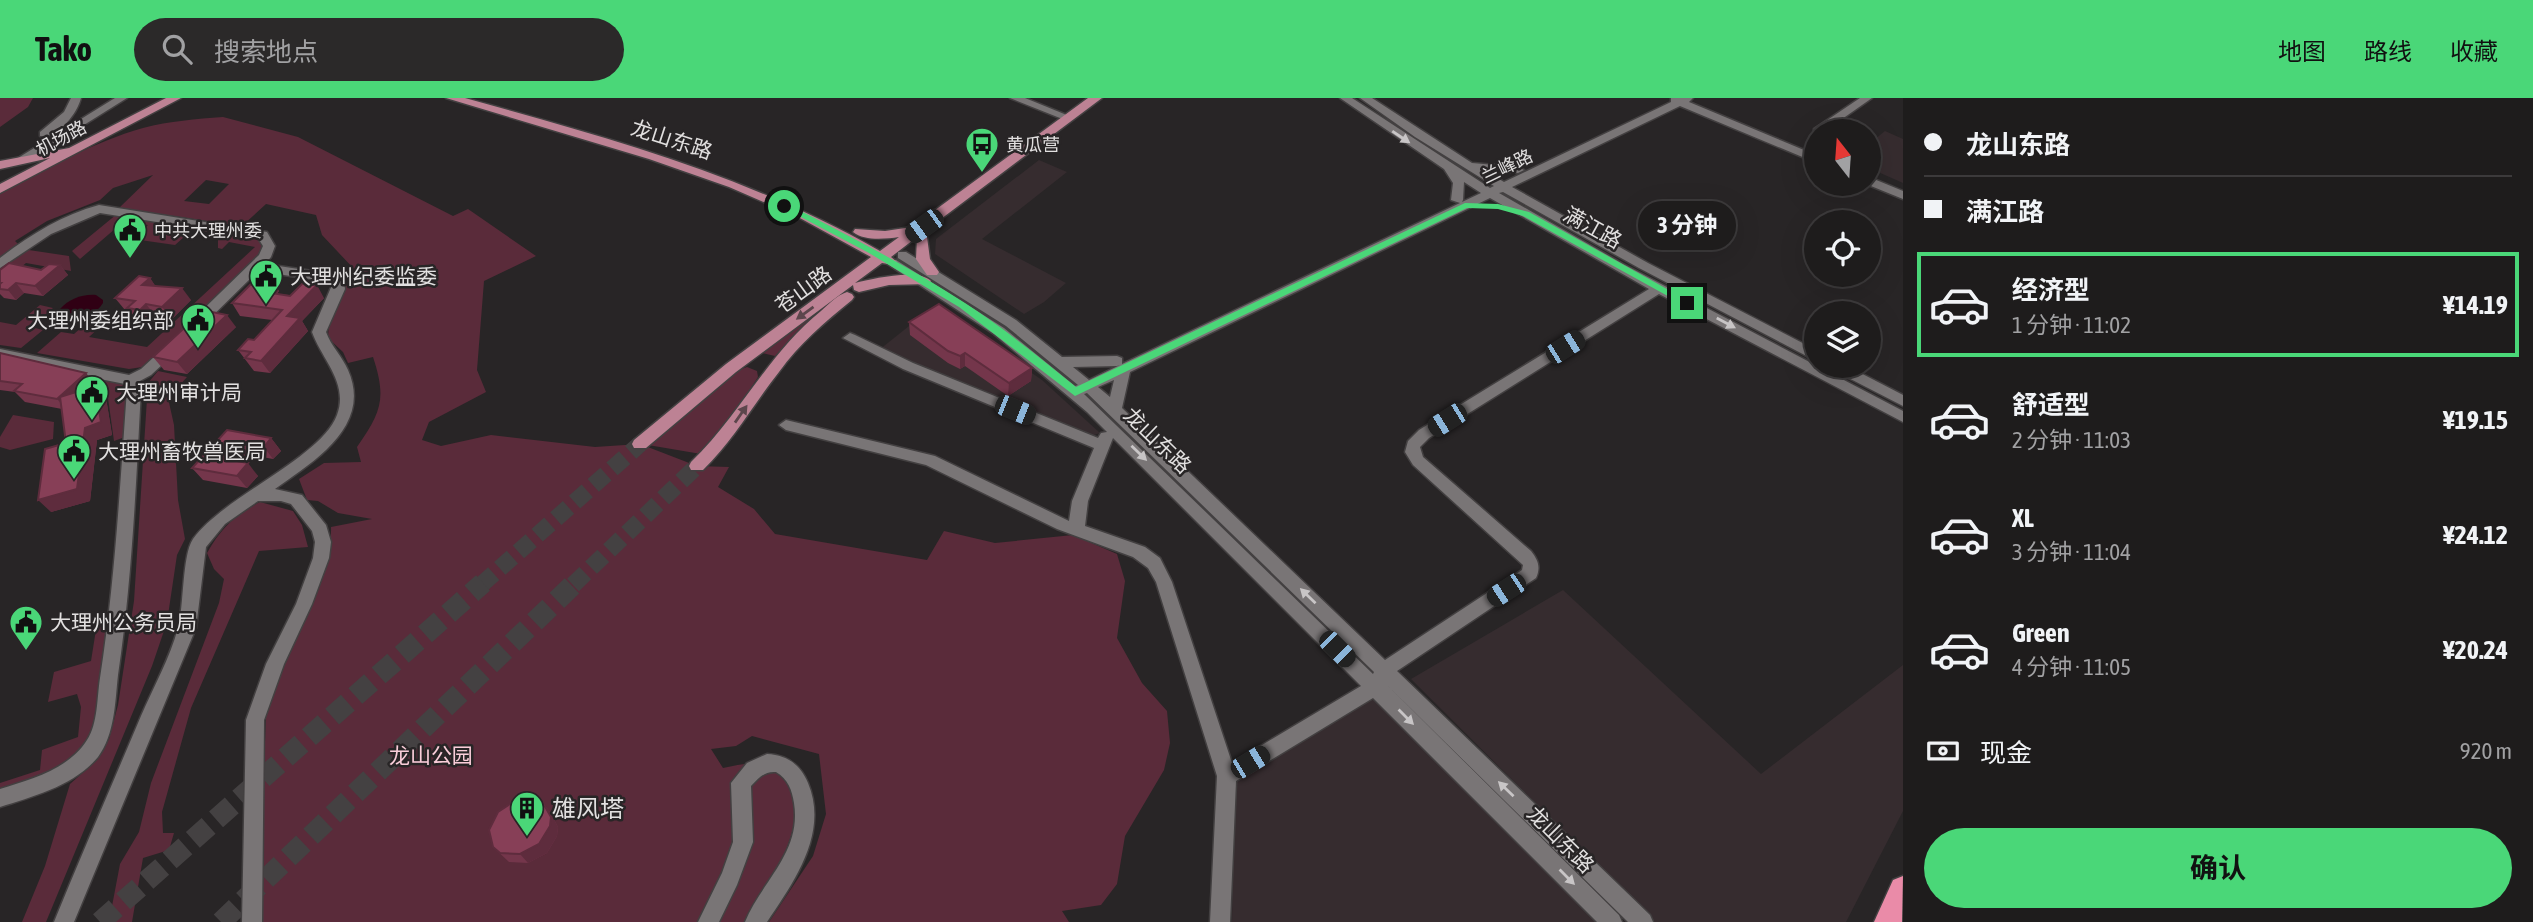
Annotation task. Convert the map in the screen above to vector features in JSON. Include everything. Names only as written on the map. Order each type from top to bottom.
[{"type":"highway","points":[[1888,922],[1903,890]]},
{"type":"main road","name":"机场路","points":[[0,178],[159,98]]},
{"type":"main road","name":"机场路","points":[[0,189],[175,98]]},
{"type":"main road","name":"龙山东路","points":[[453,98],[700,172],[853,234]]},
{"type":"main road","name":"龙山东路","points":[[483,98],[716,168],[783,194],[892,256]]},
{"type":"main road","name":"苍山路","points":[[923,233],[1096,98]]},
{"type":"main road","name":"苍山路","points":[[640,444],[723,374],[854,284],[1111,98]]},
{"type":"main road","points":[[0,165],[53,152],[77,150]]},
{"type":"main road","points":[[923,233],[923,258],[928,277],[854,284],[857,258],[853,234],[923,233]]},
{"type":"main road","name":"苍山路","points":[[696,466],[725,435],[793,345],[854,284]]},
{"type":"street","points":[[24,158],[33,143],[74,109],[76,98]]},
{"type":"street","points":[[76,125],[87,98]]},
{"type":"street","points":[[24,158],[122,98]]},
{"type":"street","points":[[1015,98],[1069,118]]},
{"type":"street","name":"满江路","points":[[1345,98],[1438,161],[1541,208],[1804,350]]},
{"type":"street","name":"满江路","points":[[1365,98],[1453,156],[1526,214],[1903,417]]},
{"type":"street","points":[[1836,119],[1867,98]]},
{"type":"street","points":[[1675,99],[1804,154]]},
{"type":"street","name":"兰峰路","points":[[1078,385],[1675,99]]},
{"type":"street","points":[[1792,149],[1804,141]]},
{"type":"street","points":[[1453,156],[1482,167],[1522,173],[1528,193],[1541,208]]},
{"type":"street","points":[[1438,161],[1457,178],[1461,203],[1498,206],[1526,214]]},
{"type":"street","points":[[1881,186],[1903,195]]},
{"type":"street","points":[[0,264],[31,241],[67,222],[102,209],[263,235],[269,246],[268,252],[255,267],[152,368],[130,380],[0,354]]},
{"type":"street","name":"龙山东路","points":[[892,256],[993,310],[1061,362],[1078,385]]},
{"type":"street","points":[[64,922],[187,628],[198,545],[219,520],[293,468],[331,436],[346,410],[342,371],[323,343],[320,332],[338,283],[327,277],[255,267]]},
{"type":"street","name":"龙山东路","points":[[928,277],[981,318],[1078,385],[1380,678],[1643,922]]},
{"type":"street","points":[[1227,776],[1380,678],[1532,570],[1531,564],[1521,551],[1418,461],[1413,452],[1414,443],[1659,288]]},
{"type":"street","points":[[850,338],[908,366],[1102,446]]},
{"type":"street","points":[[1061,362],[1120,365],[1113,418],[1080,501],[1076,530]]},
{"type":"street","points":[[1859,378],[1903,401]]},
{"type":"street","points":[[0,798],[47,782],[72,769],[92,750],[101,733],[120,605],[134,391],[130,380]]},
{"type":"street","points":[[786,425],[921,456],[1076,530],[1139,552],[1156,567],[1164,582],[1227,776],[1220,922]]},
{"type":"street","points":[[252,922],[255,720],[275,664],[304,604],[323,550],[320,529],[296,499],[292,488],[293,468]]},
{"type":"street","points":[[256,495],[281,495],[296,499]]},
{"type":"street","name":"龙山东路","points":[[1380,678],[1612,922]]},
{"type":"street","points":[[708,922],[730,878],[743,842],[741,783],[752,770],[760,766],[779,764],[796,775],[802,786],[806,813],[804,830],[797,850],[755,922]]},
{"type":"shaded area","points":[[1885,131],[1903,139],[1903,183],[1881,173],[1881,134]]},
{"type":"shaded area","points":[[1039,160],[1067,172],[982,239],[1066,283],[1044,302],[1024,314],[935,254],[936,239]]},
{"type":"shaded area","points":[[96,295],[103,303],[89,316],[78,320],[60,317],[60,309],[67,302],[81,296]]},
{"type":"shaded area","points":[[934,306],[1042,380],[1100,433],[1091,436],[879,350]]},
{"type":"shaded area","points":[[1563,590],[1761,774],[1903,665],[1903,811],[1846,922],[1655,922],[1411,679]]},
{"type":"shaded area","points":[[1373,698],[1597,922],[1232,922],[1234,781]]},
{"type":"green space","points":[[0,98],[33,98],[28,107],[0,127]]},
{"type":"green space","name":"龙山公园","points":[[223,117],[298,137],[453,216],[468,209],[536,256],[484,281],[477,370],[486,392],[429,422],[422,440],[441,446],[491,435],[595,447],[640,444],[697,466],[729,467],[718,487],[754,509],[775,534],[927,560],[944,531],[995,543],[1073,535],[1117,554],[1125,581],[1117,638],[1142,683],[1167,711],[1170,743],[1164,770],[1125,836],[1117,884],[1101,905],[1062,911],[1069,922],[769,922],[813,856],[826,814],[819,754],[752,736],[736,746],[711,749],[723,768],[754,764],[776,771],[793,791],[796,809],[786,850],[765,891],[744,922],[258,922],[266,716],[282,670],[324,575],[331,527],[372,519],[338,513],[318,501],[307,500],[299,479],[324,463],[361,462],[357,447],[372,424],[379,405],[380,384],[373,357],[348,363],[343,352],[328,338],[329,321],[354,269],[322,235],[316,215],[266,204],[242,226],[119,208],[153,175],[113,188],[100,200],[47,221],[15,241],[19,245],[0,258],[0,192],[124,134],[163,124]],"holes":[[[206,180],[229,184],[209,204],[184,201]]]},
{"type":"green space","points":[[117,214],[216,227],[212,232],[192,230],[175,245],[133,239],[148,225],[123,222],[80,259],[72,251]]},
{"type":"green space","points":[[225,233],[264,239],[267,251],[149,366],[129,369],[37,353],[61,332],[74,334],[99,312],[113,315],[89,337],[147,347],[255,247],[229,242],[222,249],[218,248],[218,240]]},
{"type":"green space","points":[[22,249],[69,256],[71,271],[26,263],[0,284],[0,266]]},
{"type":"green space","points":[[852,283],[855,285],[812,319],[775,356],[762,353]]},
{"type":"green space","points":[[40,305],[53,308],[31,327],[43,330],[21,348],[0,345],[0,322],[16,325]]},
{"type":"green space","points":[[52,367],[120,380],[129,399],[125,437],[114,441],[108,398],[102,398],[101,383],[45,373]]},
{"type":"green space","points":[[747,367],[757,371],[758,377],[732,417],[701,454],[648,445],[736,371]]},
{"type":"green space","points":[[158,371],[187,377],[168,398],[174,425],[178,500],[185,539],[177,555],[167,622],[152,666],[46,922],[22,922],[45,866],[70,784],[96,761],[109,739],[118,705],[134,601],[148,383]]},
{"type":"green space","points":[[13,415],[54,422],[53,439],[10,450],[0,447],[0,437]]},
{"type":"green space","points":[[260,502],[293,511],[302,525],[308,547],[259,551],[191,708],[162,812],[163,833],[174,833],[169,850],[143,858],[132,922],[109,922],[120,864],[139,832],[151,783],[219,603],[224,579],[214,569],[207,553],[229,523]]},
{"type":"green space","points":[[114,613],[94,733],[73,762],[0,793],[0,783],[40,770],[42,750],[78,737],[81,707],[77,694],[48,702],[54,672],[91,661],[98,617]]},
{"type":"building","points":[[9,263],[41,270],[49,264],[60,265],[35,286],[16,283],[8,290],[0,289],[0,270]]},
{"type":"building","points":[[139,276],[150,278],[142,285],[182,288],[162,307],[146,304],[140,310],[127,308],[135,301],[115,298]]},
{"type":"building","points":[[258,277],[271,279],[259,291],[290,296],[303,283],[317,285],[287,316],[300,318],[261,361],[245,358],[251,352],[238,350],[248,339],[254,340],[282,310],[232,303]]},
{"type":"building","points":[[939,304],[1032,368],[1009,383],[965,353],[960,356],[948,351],[909,322]]},
{"type":"building","points":[[212,312],[227,315],[177,362],[153,357],[197,316],[206,318]]},
{"type":"building","points":[[0,353],[86,373],[57,399],[14,391],[22,384],[0,381]]},
{"type":"building","points":[[95,386],[101,422],[85,428],[77,489],[38,500],[45,449],[66,443],[60,397]]},
{"type":"building","points":[[227,430],[271,438],[264,447],[236,441],[221,458],[248,463],[237,476],[192,468]]},
{"type":"building","name":"雄风塔","points":[[536,799],[543,803],[551,817],[550,826],[539,844],[520,854],[500,853],[493,847],[489,830],[498,812],[516,800]]},
{"type":"tunnel","points":[[481,585],[640,444]]},
{"type":"tunnel","points":[[573,585],[697,466]]},
{"type":"tunnel","points":[[100,922],[483,583]]},
{"type":"tunnel","points":[[221,922],[575,583]]},
{"type":"place","name":"黄瓜营","points":[[982,174]]},
{"type":"place","name":"中共大理州委","points":[[130,260]]},
{"type":"place","name":"大理州纪委监委","points":[[266,306]]},
{"type":"place","name":"大理州委组织部","points":[[198,350]]},
{"type":"place","name":"大理州审计局","points":[[92,422]]},
{"type":"place","name":"大理州畜牧兽医局","points":[[74,481]]},
{"type":"place","name":"大理州公务员局","points":[[26,652]]},
{"type":"place","name":"雄风塔","points":[[527,838]]},
{"type":"route","points":[[784,206],[872,251],[962,305],[1024,350],[1075,392],[1465,205],[1498,206],[1526,214],[1687,303]]}]
